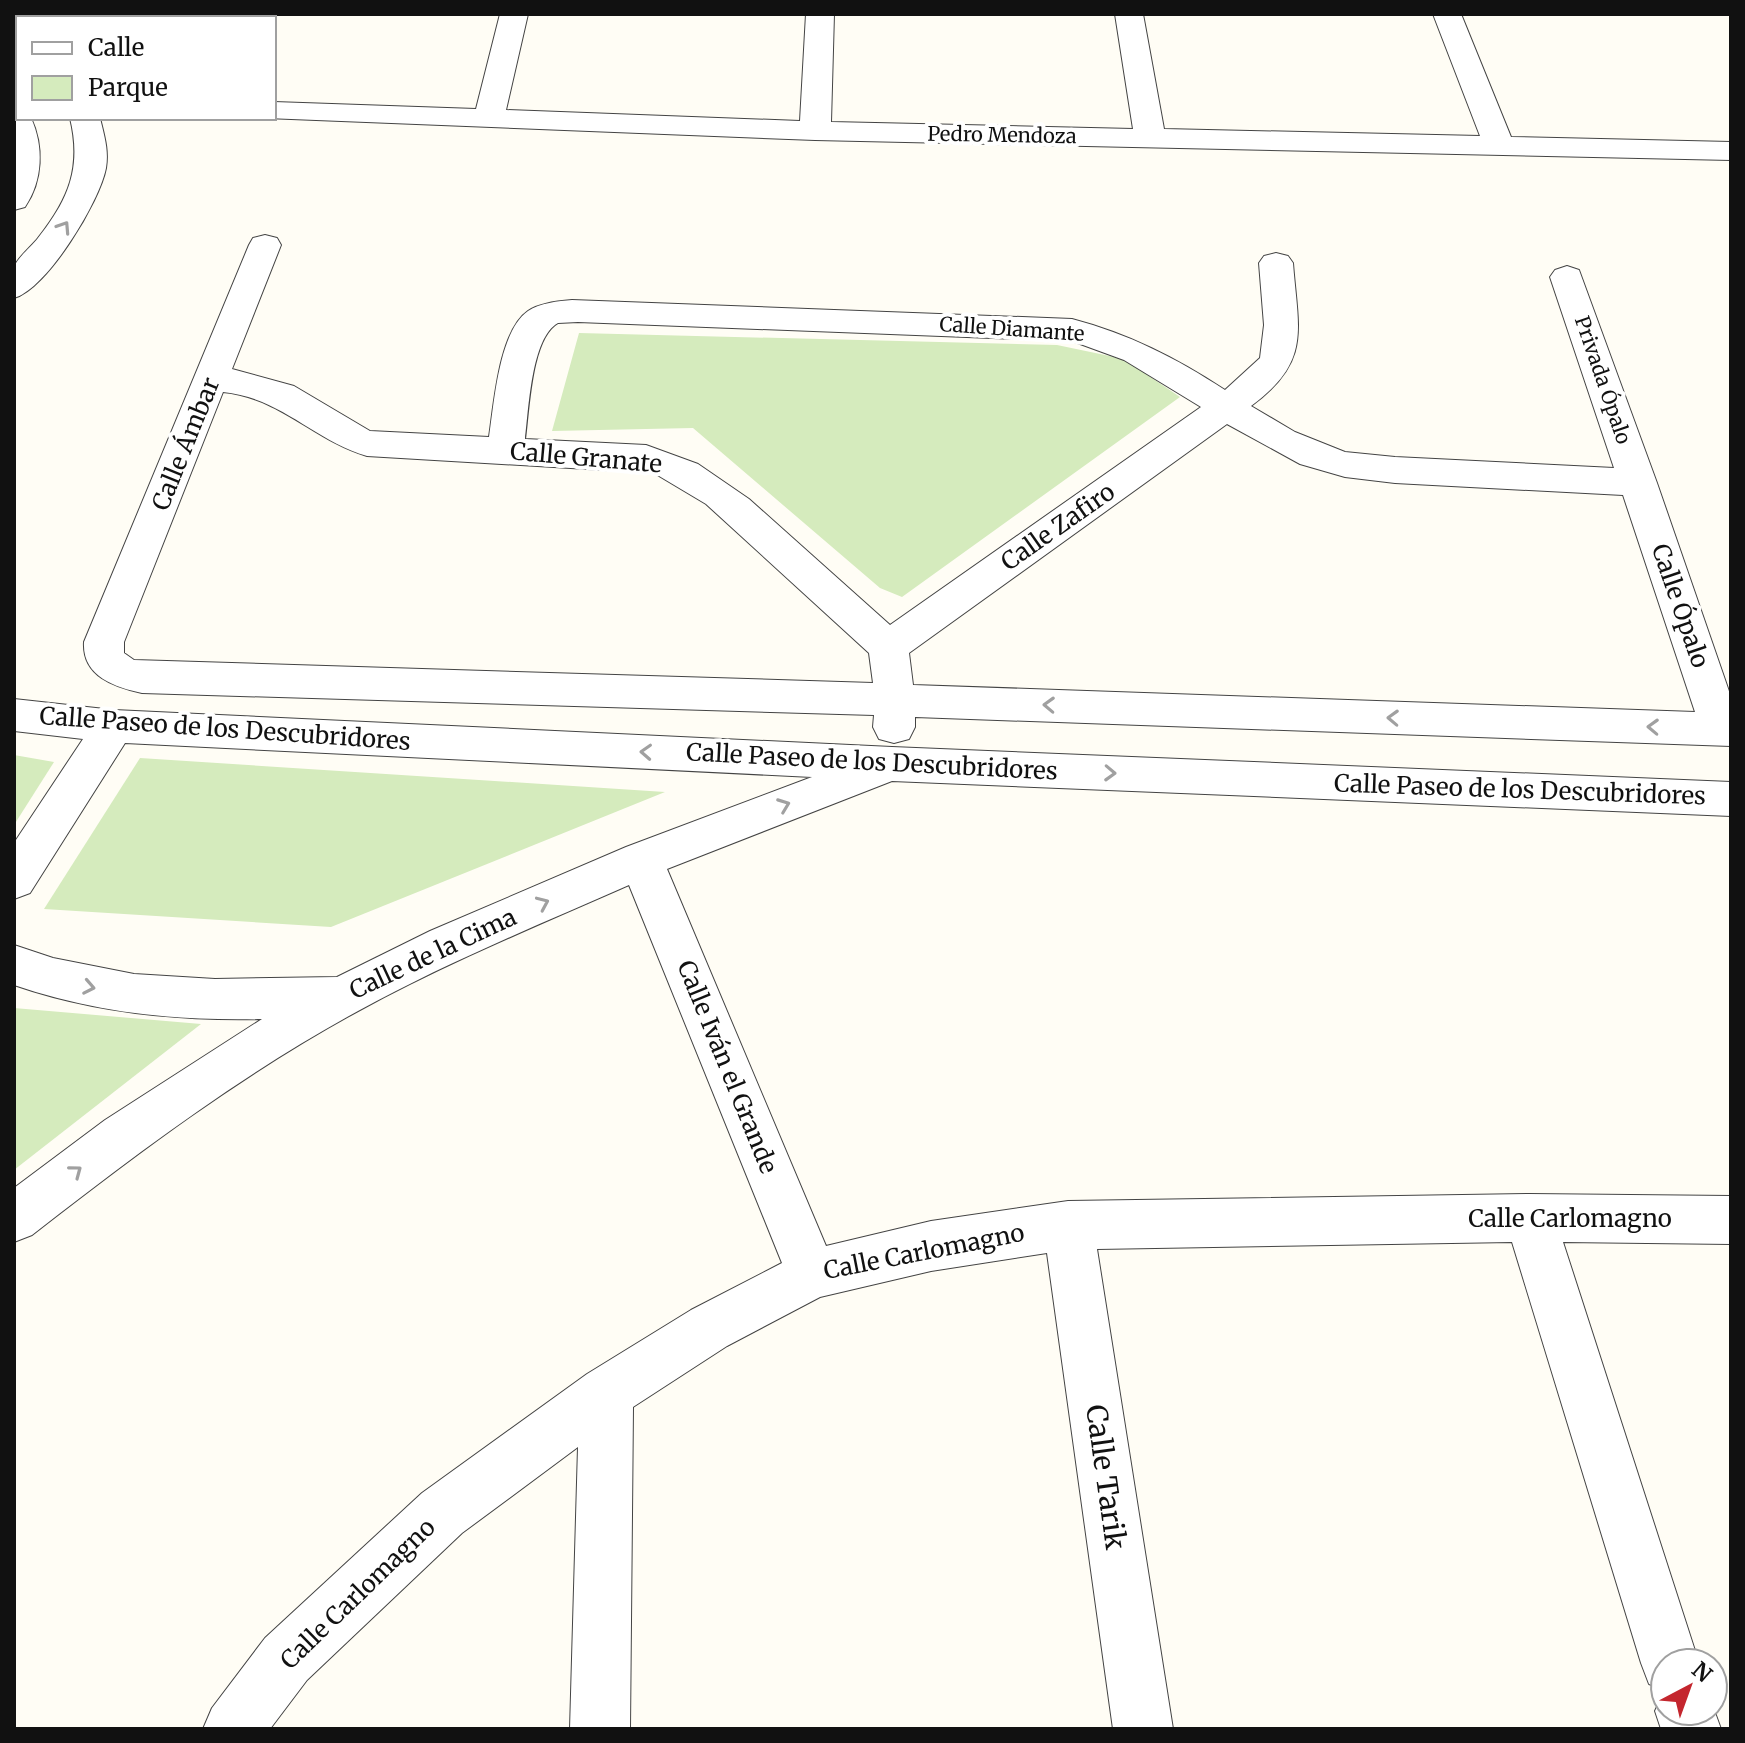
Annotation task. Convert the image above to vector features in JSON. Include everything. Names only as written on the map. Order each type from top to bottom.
[{"type":"street","points":[[489,120],[514,14]]},
{"type":"street","points":[[815,131],[820,14]]},
{"type":"street","points":[[1129,14],[1150,138]]},
{"type":"street","points":[[1447,14],[1499,145]]},
{"type":"street","name":"Pedro Mendoza","points":[[276,111],[815,131],[1731,151]]},
{"type":"street","points":[[14,200],[23,174],[25,151],[17,120]]},
{"type":"street","points":[[14,287],[58,238],[86,187],[91,139],[86,120]]},
{"type":"street","name":"Calle Ámbar","points":[[104,642],[265,245]]},
{"type":"street","name":"Calle Zafiro","points":[[888,647],[1255,384],[1277,359],[1280,343],[1276,263]]},
{"type":"street","name":"Privada Ópalo","points":[[1567,277],[1639,483]]},
{"type":"street","name":"Calle Diamante","points":[[505,451],[526,339],[539,319],[562,311],[1072,330],[1103,336],[1133,348],[1287,443],[1329,461],[1347,465],[1639,483]]},
{"type":"street","name":"Calle Granate","points":[[212,379],[264,386],[304,406],[331,429],[367,443],[646,458],[671,464],[691,474],[726,500],[888,647]]},
{"type":"street","name":"Calle Ópalo","points":[[1639,483],[1726,730]]},
{"type":"street","name":"Calle Paseo de los Descubridores","points":[[104,642],[104,656],[112,666],[121,673],[142,677],[1726,730]]},
{"type":"street","points":[[888,647],[895,700],[892,764]]},
{"type":"street","name":"Calle Paseo de los Descubridores","points":[[14,715],[114,726],[892,764],[1731,799]]},
{"type":"street","points":[[14,880],[114,726]]},
{"type":"street","name":"Calle de la Cima","points":[[14,1218],[122,1136],[228,1065],[341,997],[446,945],[641,860],[892,764]]},
{"type":"street","name":"Calle Iván el Grande","points":[[641,860],[812,1274]]},
{"type":"street","points":[[14,965],[47,978],[127,994],[199,1001],[341,997]]},
{"type":"street","points":[[1530,1218],[1665,1647]]},
{"type":"street","name":"Calle Carlomagno","points":[[233,1729],[286,1659],[442,1513],[606,1393],[709,1328],[812,1274],[931,1246],[1068,1225],[1530,1218],[1731,1220]]},
{"type":"street","name":"Calle Tarik","points":[[1068,1225],[1143,1729]]},
{"type":"street","points":[[600,1729],[606,1393]]},
{"type":"green space","points":[[579,333],[1057,345],[1124,359],[1180,397],[902,597],[880,588],[693,428],[552,431]]},
{"type":"green space","points":[[14,755],[54,762],[14,825]]},
{"type":"green space","points":[[140,758],[665,792],[331,927],[44,909]]},
{"type":"green space","points":[[14,1008],[201,1024],[14,1170]]}]
